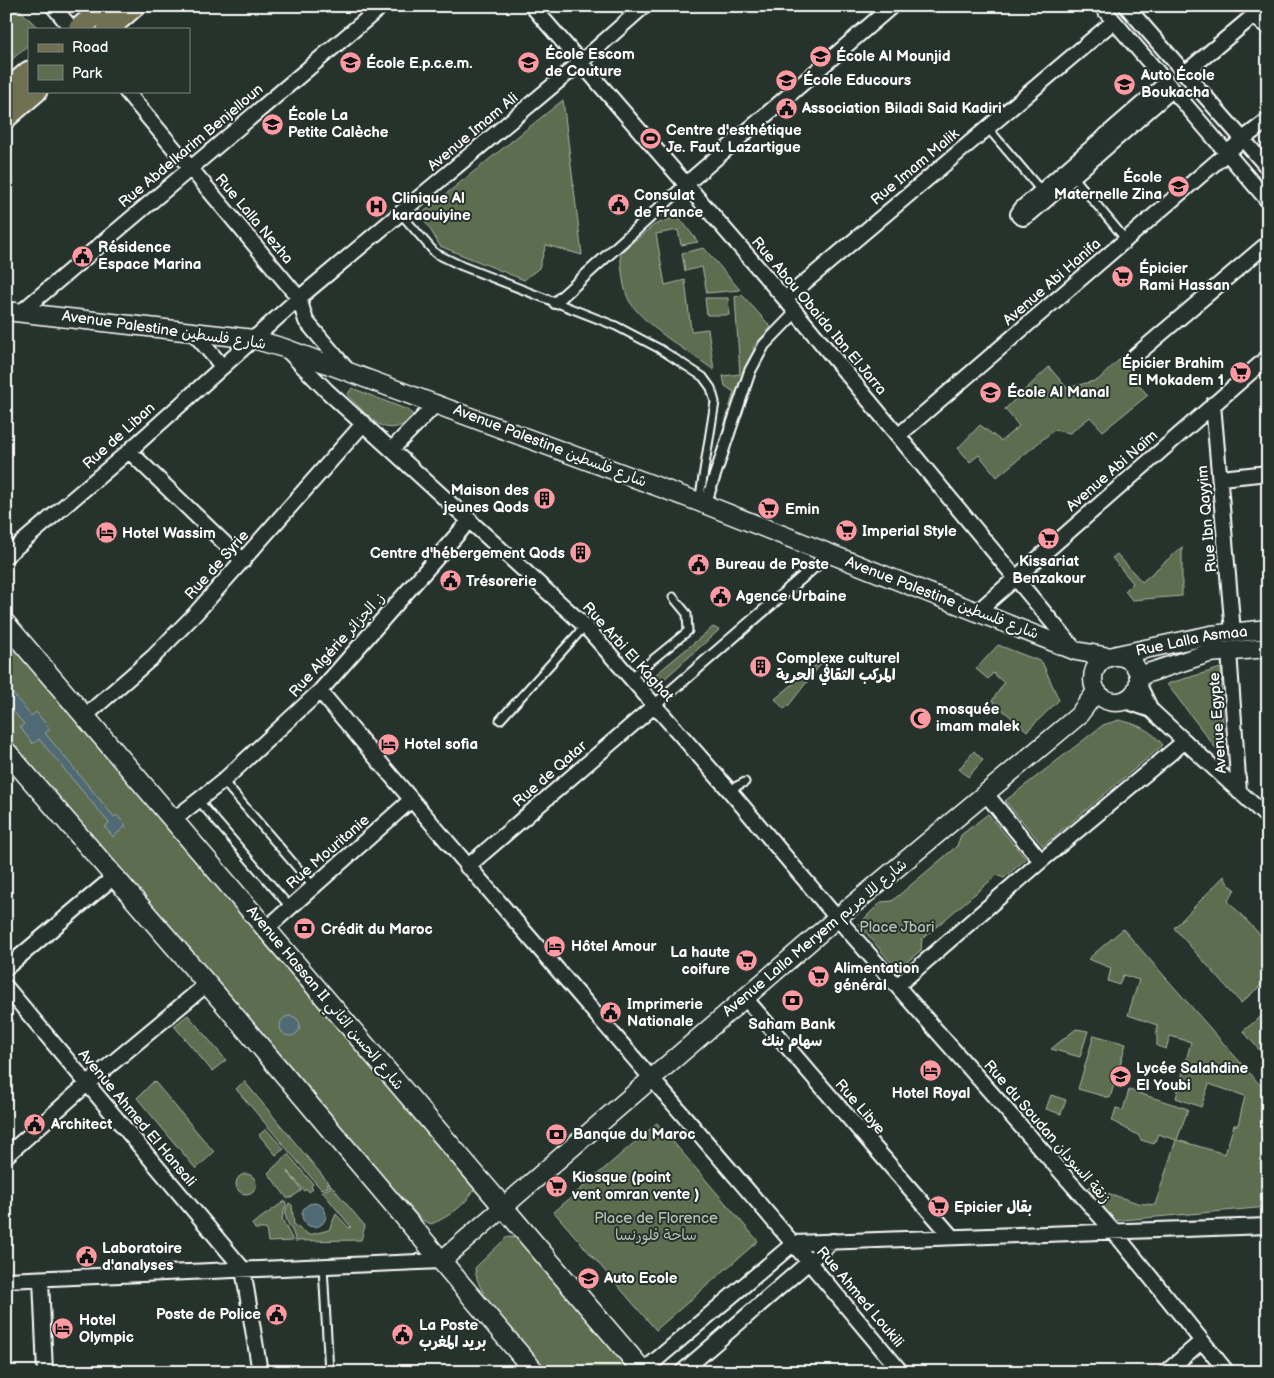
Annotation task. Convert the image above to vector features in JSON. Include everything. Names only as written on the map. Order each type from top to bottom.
[{"type":"main road","points":[[80,28],[105,6]]},
{"type":"main road","points":[[109,28],[134,6]]},
{"type":"main road","points":[[6,92],[28,73]]},
{"type":"main road","points":[[6,117],[35,92]]},
{"type":"main road","name":"Avenue Hassan II شارع الحسن الثاني","points":[[6,624],[643,1372]]},
{"type":"main road","points":[[6,751],[115,876],[535,1372]]},
{"type":"street","points":[[53,6],[71,28]]},
{"type":"street","name":"Rue Abdelkarim Benjelloun","points":[[14,311],[191,167],[382,6]]},
{"type":"street","name":"Rue Abou Obaida Ibn El Jarra","points":[[532,6],[785,299],[1076,651]]},
{"type":"street","name":"Avenue Imam Ali","points":[[253,339],[299,298],[581,62],[644,6]]},
{"type":"street","points":[[555,302],[686,184],[892,6]]},
{"type":"street","points":[[1102,6],[1268,201]]},
{"type":"street","points":[[1129,7],[1268,168]]},
{"type":"street","points":[[1185,73],[1258,11],[1268,27]]},
{"type":"street","name":"Rue Imam Malik","points":[[785,299],[1114,20]]},
{"type":"street","points":[[1045,195],[1169,87]]},
{"type":"street","name":"Rue Lalla Nezha","points":[[127,92],[299,298],[306,321],[349,372]]},
{"type":"street","points":[[1243,139],[1268,120]]},
{"type":"street","name":"Avenue Abi Hanifa","points":[[899,435],[1243,139]]},
{"type":"street","points":[[1135,356],[1268,243]]},
{"type":"street","name":"Avenue Palestine شارع فلسطين","points":[[14,311],[253,339],[284,348],[438,403],[702,503],[1076,651],[1113,656]]},
{"type":"street","points":[[702,503],[750,371],[764,345],[796,313]]},
{"type":"street","points":[[192,331],[222,366]]},
{"type":"street","name":"Rue de Liban","points":[[6,556],[129,451],[253,339]]},
{"type":"street","name":"Rue Arbi El Kaghat","points":[[284,348],[328,391],[585,626],[729,790],[837,918]]},
{"type":"street","name":"Avenue Abi Naïm","points":[[978,611],[1268,357]]},
{"type":"street","points":[[392,449],[438,403]]},
{"type":"street","name":"Rue Ibn Qayyim","points":[[1214,404],[1233,632]]},
{"type":"street","name":"Rue de Syrie","points":[[84,717],[154,656],[243,561],[364,423]]},
{"type":"street","points":[[129,451],[243,561]]},
{"type":"street","points":[[1221,478],[1268,473]]},
{"type":"street","name":"Rue Algérie ز. الجزائر","points":[[173,820],[223,781],[320,692],[470,520]]},
{"type":"street","points":[[654,706],[829,554]]},
{"type":"street","name":"Rue Lalla Asmaa","points":[[1113,656],[1233,632],[1268,629]]},
{"type":"street","name":"Rue Lalla Asmaa","points":[[1139,681],[1209,653],[1268,648]]},
{"type":"street","points":[[1076,651],[1106,693]]},
{"type":"street","name":"Avenue Egypte","points":[[1229,652],[1239,792]]},
{"type":"street","points":[[1113,656],[1123,656],[1134,664],[1139,681],[1136,692],[1106,693],[1098,665],[1113,656]]},
{"type":"street","name":"Avenue Egypte","points":[[1139,681],[1151,710]]},
{"type":"street","name":"Rue Ahmed Loukili","points":[[320,692],[468,867],[794,1243],[901,1372]]},
{"type":"street","name":"Avenue Egypte","points":[[1106,693],[1151,710],[1239,792],[1261,805],[1268,818]]},
{"type":"street","name":"Avenue Lalla Meryem شارع للا مريم","points":[[441,1261],[837,918],[1106,693]]},
{"type":"street","name":"Rue de Qatar","points":[[468,867],[654,706]]},
{"type":"street","points":[[897,986],[1041,861],[1185,741]]},
{"type":"street","points":[[986,794],[1041,861]]},
{"type":"street","name":"Rue Mouritanie","points":[[266,929],[312,886],[411,800]]},
{"type":"street","points":[[6,968],[115,876]]},
{"type":"street","name":"Rue du Soudan زنقة السودان","points":[[837,918],[1114,1232],[1227,1372]]},
{"type":"street","points":[[6,1156],[87,1084],[207,984]]},
{"type":"street","name":"Avenue Ahmed El Hansali","points":[[6,987],[243,1269]]},
{"type":"street","name":"Rue Libye","points":[[745,998],[952,1237]]},
{"type":"street","points":[[643,1372],[794,1243],[1268,1226]]},
{"type":"street","points":[[682,1372],[833,1241]]},
{"type":"street","points":[[6,1280],[441,1261]]},
{"type":"street","points":[[243,1269],[260,1372]]},
{"type":"street","points":[[41,1279],[45,1372]]},
{"type":"street","points":[[1166,1372],[1202,1341]]},
{"type":"lane","points":[[987,127],[1045,195]]},
{"type":"lane","points":[[1070,174],[1126,240]]},
{"type":"lane","points":[[400,214],[435,253],[462,266],[616,326],[660,349],[703,377],[711,388],[715,402],[702,503]]},
{"type":"lane","points":[[630,678],[688,631],[687,614],[674,597]]},
{"type":"lane","points":[[500,720],[585,626]]},
{"type":"lane","points":[[223,781],[312,886]]},
{"type":"lane","points":[[729,790],[745,782]]},
{"type":"lane","points":[[198,800],[290,907]]},
{"type":"lane","points":[[323,1267],[329,1372]]},
{"type":"green space","points":[[6,6],[16,6],[38,28],[28,28],[28,45],[6,65]]},
{"type":"green space","points":[[563,100],[582,255],[546,245],[539,268],[524,280],[440,246],[421,214]]},
{"type":"green space","points":[[678,216],[698,242],[681,245],[678,230],[656,234],[665,285],[685,280],[691,331],[708,329],[714,370],[669,339],[647,321],[627,297],[620,253],[654,225]]},
{"type":"green space","points":[[704,248],[740,290],[707,293],[702,267],[685,271],[682,253]]},
{"type":"green space","points":[[742,295],[771,327],[753,347],[758,357],[705,491],[734,392],[725,386],[723,376],[740,374],[735,297]]},
{"type":"green space","points":[[705,298],[728,298],[729,315],[707,315]]},
{"type":"green space","points":[[1125,354],[1131,377],[1148,395],[1103,431],[1090,417],[1070,433],[1054,430],[997,477],[979,455],[970,462],[958,448],[980,425],[1001,441],[1019,426],[1005,409],[1049,367],[1067,388],[1098,380]]},
{"type":"green space","points":[[352,388],[410,411],[414,417],[394,427],[378,424],[347,395]]},
{"type":"green space","points":[[1182,547],[1182,596],[1132,600],[1125,591],[1133,583],[1112,558],[1117,554],[1142,582]]},
{"type":"green space","points":[[713,627],[719,630],[661,682],[655,675]]},
{"type":"green space","points":[[6,631],[476,1185],[469,1198],[458,1209],[431,1224],[422,1220],[6,750]]},
{"type":"green space","points":[[998,645],[1042,662],[1059,700],[1027,731],[992,701],[1004,683],[993,673],[988,679],[976,669]]},
{"type":"green space","points":[[827,656],[789,705],[784,709],[775,699]]},
{"type":"green space","points":[[1221,668],[1224,759],[1167,684]]},
{"type":"green space","points":[[1119,720],[1143,728],[1154,735],[1163,745],[1043,846],[1005,801],[1103,725]]},
{"type":"green space","points":[[974,751],[983,760],[968,777],[959,769]]},
{"type":"green space","name":"Place Jbari","points":[[988,814],[1026,859],[1004,878],[997,875],[922,939],[921,950],[897,970],[859,924],[881,902],[892,901],[957,846],[961,835]]},
{"type":"green space","points":[[1224,876],[1228,884],[1235,889],[1228,901],[1268,943],[1268,979],[1241,1003],[1174,928]]},
{"type":"green space","points":[[1123,929],[1268,1094],[1268,1207],[1111,1221],[1086,1190],[1095,1182],[1102,1184],[1101,1191],[1138,1203],[1155,1205],[1176,1140],[1158,1134],[1154,1144],[1141,1140],[1138,1135],[1112,1121],[1116,1108],[1123,1110],[1129,1090],[1188,1109],[1177,1140],[1225,1154],[1234,1125],[1238,1125],[1245,1096],[1209,1084],[1201,1107],[1176,1098],[1191,1042],[1170,1036],[1166,1049],[1157,1046],[1157,1025],[1128,1015],[1139,980],[1123,975],[1119,985],[1108,981],[1111,968],[1088,959]]},
{"type":"green space","points":[[1268,1011],[1268,1060],[1243,1031]]},
{"type":"green space","points":[[188,1015],[226,1060],[212,1071],[174,1026]]},
{"type":"green space","points":[[1076,1029],[1088,1031],[1080,1057],[1051,1049]]},
{"type":"green space","points":[[1094,1035],[1126,1044],[1110,1098],[1078,1089]]},
{"type":"green space","points":[[154,1081],[214,1152],[196,1169],[137,1098]]},
{"type":"green space","points":[[244,1081],[327,1181],[328,1187],[321,1189],[236,1089]]},
{"type":"green space","points":[[1051,1095],[1066,1100],[1061,1114],[1046,1109]]},
{"type":"green space","name":"Place de Florence ساحة فلورنسا","points":[[657,1123],[758,1241],[656,1330],[554,1212]]},
{"type":"green space","points":[[266,1129],[284,1149],[276,1155],[259,1135]]},
{"type":"green space","points":[[288,1154],[313,1184],[311,1187],[313,1189],[309,1192],[307,1189],[305,1191],[287,1171],[302,1190],[291,1198],[287,1198],[268,1173]]},
{"type":"green space","points":[[242,1174],[250,1174],[256,1180],[256,1188],[250,1194],[242,1194],[236,1188],[236,1180]]},
{"type":"green space","points":[[329,1183],[365,1226],[361,1240],[295,1241],[286,1219],[286,1209],[289,1203],[292,1205],[294,1225],[309,1235],[329,1230],[336,1214],[349,1228],[351,1227],[322,1191],[330,1188]]},
{"type":"green space","points":[[285,1201],[282,1219],[293,1241],[268,1242],[266,1229],[255,1229],[252,1224]]},
{"type":"green space","points":[[507,1237],[519,1238],[642,1372],[549,1372],[493,1308],[478,1280],[475,1268]]},
{"type":"water","points":[[6,685],[31,716],[36,712],[50,729],[45,733],[114,817],[117,815],[126,826],[113,837],[105,827],[109,823],[39,739],[33,744],[20,727],[24,724],[6,703]]},
{"type":"water","points":[[290,1016],[297,1019],[300,1026],[297,1033],[290,1036],[283,1033],[280,1026],[283,1019]]},
{"type":"water","points":[[309,1203],[319,1203],[326,1210],[326,1220],[319,1227],[309,1227],[302,1220],[302,1210]]},
{"type":"place","name":"École Al Mounjid","points":[[820,56]]},
{"type":"place","name":"École E.p.c.e.m.","points":[[350,63]]},
{"type":"place","name":"École Escom de Couture","points":[[529,63]]},
{"type":"place","name":"École Educours","points":[[787,80]]},
{"type":"place","name":"Auto École Boukacha","points":[[1125,84]]},
{"type":"place","name":"Association Biladi Said Kadiri","points":[[786,108]]},
{"type":"place","name":"École La Petite Calèche","points":[[272,124]]},
{"type":"place","name":"Centre d'esthétique Je. Faut. Lazartigue","points":[[650,139]]},
{"type":"place","name":"École Maternelle Zina","points":[[1178,186]]},
{"type":"place","name":"Consulat de France","points":[[618,204]]},
{"type":"place","name":"Clinique Al karaouiyine","points":[[376,207]]},
{"type":"place","name":"Résidence Espace Marina","points":[[82,256]]},
{"type":"place","name":"Épicier Rami Hassan","points":[[1123,277]]},
{"type":"place","name":"Épicier Brahim El Mokadem 1","points":[[1240,372]]},
{"type":"place","name":"École Al Manal","points":[[991,392]]},
{"type":"place","name":"Maison des jeunes Qods","points":[[545,499]]},
{"type":"place","name":"Emin","points":[[769,509]]},
{"type":"place","name":"Imperial Style","points":[[846,531]]},
{"type":"place","name":"Hotel Wassim","points":[[106,533]]},
{"type":"place","name":"Kissariat Benzakour","points":[[1049,538]]},
{"type":"place","name":"Centre d'hébergement Qods","points":[[581,553]]},
{"type":"place","name":"Bureau de Poste","points":[[699,564]]},
{"type":"place","name":"Trésorerie","points":[[450,581]]},
{"type":"place","name":"Agence Urbaine","points":[[720,596]]},
{"type":"place","name":"Complexe culturel المركب الثقافي الحرية","points":[[760,667]]},
{"type":"place","name":"mosquée imam malek","points":[[920,718]]},
{"type":"place","name":"Hotel sofia","points":[[388,744]]},
{"type":"place","name":"Crédit du Maroc","points":[[305,929]]},
{"type":"place","name":"Hôtel Amour","points":[[555,946]]},
{"type":"place","name":"La haute coifure","points":[[746,961]]},
{"type":"place","name":"Alimentation général","points":[[818,977]]},
{"type":"place","name":"Saham Bank سهام بنك","points":[[792,1001]]},
{"type":"place","name":"Imprimerie Nationale","points":[[611,1013]]},
{"type":"place","name":"Hotel Royal","points":[[931,1070]]},
{"type":"place","name":"Lycée Salahdine El Youbi","points":[[1120,1077]]},
{"type":"place","name":"Architect","points":[[35,1124]]},
{"type":"place","name":"Banque du Maroc","points":[[557,1134]]},
{"type":"place","name":"Kiosque (point vent omran vente )","points":[[556,1186]]},
{"type":"place","name":"Epicier بقال","points":[[938,1207]]},
{"type":"place","name":"Laboratoire d'analyses","points":[[86,1257]]},
{"type":"place","name":"Auto Ecole","points":[[588,1278]]},
{"type":"place","name":"Poste de Police","points":[[277,1314]]},
{"type":"place","name":"Hotel Olympic","points":[[63,1329]]},
{"type":"place","name":"La Poste بريد المغرب","points":[[403,1334]]}]
